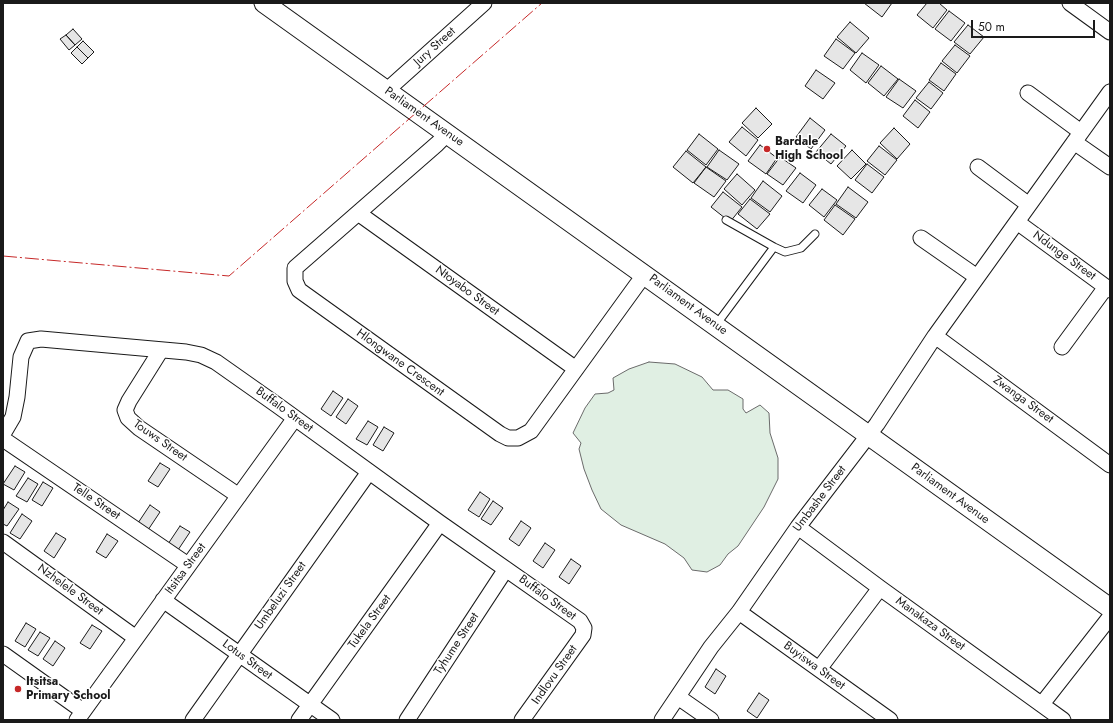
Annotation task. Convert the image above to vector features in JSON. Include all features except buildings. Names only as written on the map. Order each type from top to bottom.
[{"type":"street","name":"Parliament Avenue","points":[[264,3],[1110,608]]},
{"type":"street","name":"Jury Street","points":[[386,90],[484,3]]},
{"type":"street","points":[[1070,3],[1110,32]]},
{"type":"street","name":"Umbashe Street","points":[[662,720],[711,647],[738,612],[798,527],[868,435],[935,336],[1110,92]]},
{"type":"street","points":[[1028,93],[1110,167]]},
{"type":"street","name":"Hlongwane Crescent","points":[[446,134],[437,144],[295,268],[295,281],[299,290],[487,425],[508,438],[518,438],[531,431],[645,274]]},
{"type":"street","points":[[978,167],[1029,205]]},
{"type":"street","name":"Ntoyabo Street","points":[[358,213],[576,369]]},
{"type":"street","name":"Ndunge Street","points":[[1017,222],[1108,289]]},
{"type":"street","points":[[921,238],[977,277]]},
{"type":"street","points":[[1062,348],[1108,289]]},
{"type":"street","name":"Zwanga Street","points":[[935,336],[1110,465]]},
{"type":"street","name":"Buffalo Street","points":[[3,434],[13,417],[17,397],[21,357],[28,341],[40,340],[186,352],[201,355],[216,362],[440,523],[580,621],[584,628]]},
{"type":"street","name":"Touws Street","points":[[161,350],[128,401],[124,410],[128,418],[140,428],[239,496]]},
{"type":"street","name":"Itsitsa Street","points":[[80,715],[295,418]]},
{"type":"street","name":"Telle Street","points":[[3,439],[188,565]]},
{"type":"street","name":"Umbeluzi Street","points":[[193,720],[369,472]]},
{"type":"street","name":"Tukela Street","points":[[299,720],[440,523]]},
{"type":"street","name":"Manakaza Street","points":[[798,527],[1063,720]]},
{"type":"street","name":"Nzhelele Street","points":[[3,542],[136,638]]},
{"type":"street","name":"Tyhume Street","points":[[407,720],[506,569]]},
{"type":"street","points":[[819,670],[880,588]]},
{"type":"street","name":"Lotus Street","points":[[163,600],[332,720]]},
{"type":"street","name":"Buyiswa Street","points":[[738,612],[890,720]]},
{"type":"street","points":[[1042,704],[1110,617]]},
{"type":"street","name":"Indlovu Street","points":[[522,720],[583,635],[584,628]]},
{"type":"street","points":[[3,654],[80,715]]},
{"type":"street","points":[[678,697],[710,720]]},
{"type":"lane","points":[[726,220],[785,252],[801,248],[815,234]]},
{"type":"lane","points":[[716,325],[774,247]]},
{"type":"green space","points":[[649,362],[675,364],[702,377],[713,390],[728,390],[743,399],[743,409],[746,413],[760,405],[769,413],[770,433],[778,458],[778,479],[764,507],[738,546],[728,554],[720,565],[707,572],[692,570],[684,558],[665,544],[621,525],[601,509],[584,469],[579,449],[581,443],[573,433],[585,408],[595,394],[608,393],[614,390],[613,378],[629,369]]},
{"type":"power","points":[[3,256],[229,276],[542,3]]},
{"type":"place","name":"Bardale High School","points":[[767,149]]},
{"type":"place","name":"Itsitsa Primary School","points":[[18,689]]}]
